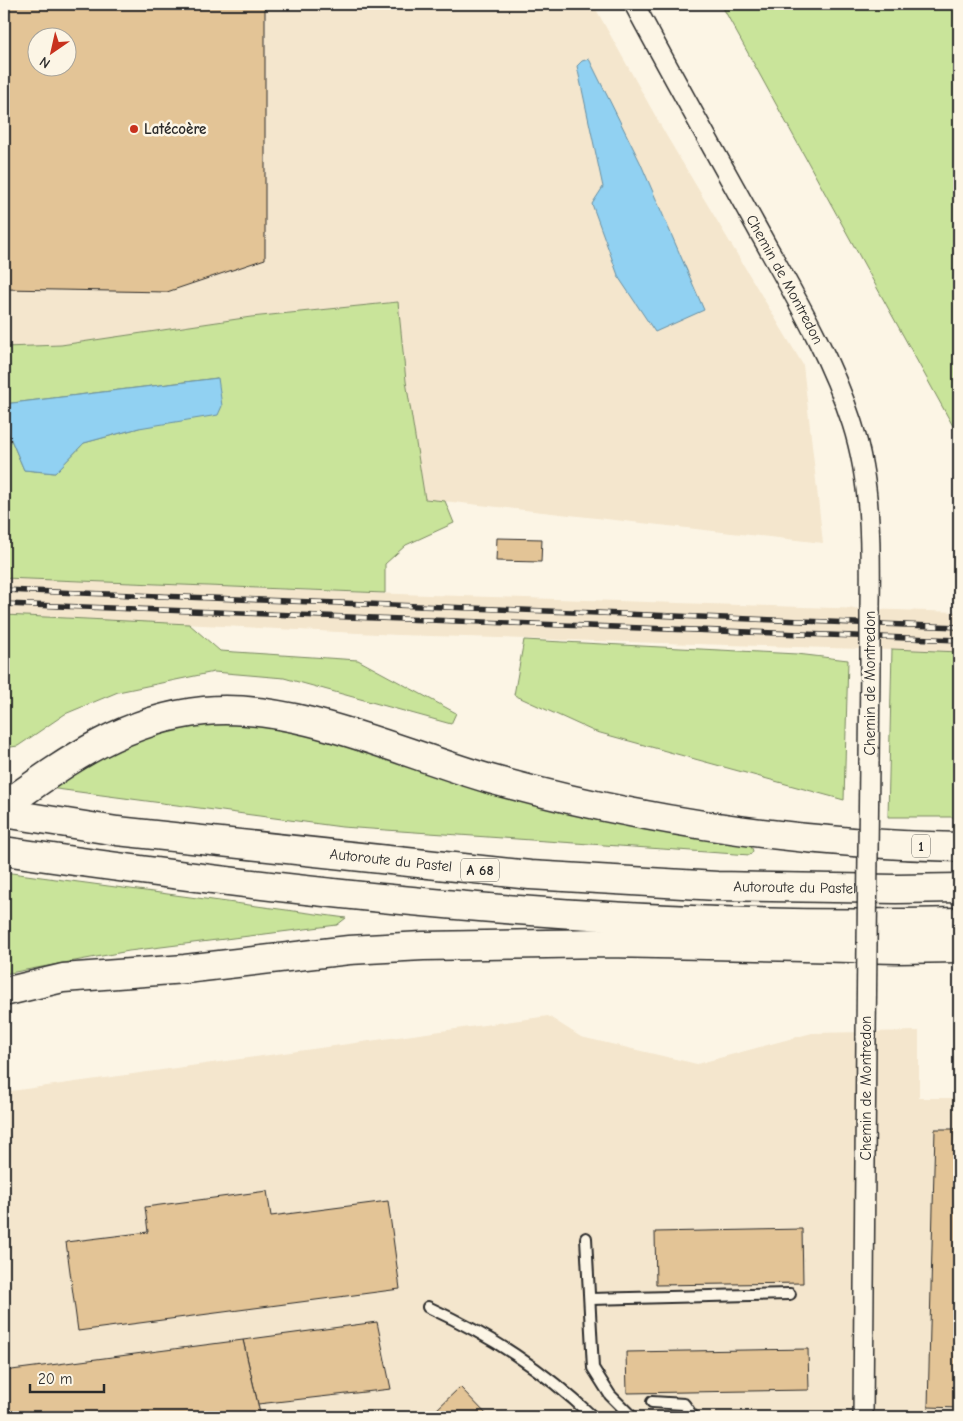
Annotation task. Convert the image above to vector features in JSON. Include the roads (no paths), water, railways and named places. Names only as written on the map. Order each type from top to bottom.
[{"type":"highway","name":"1","points":[[4,806],[71,758],[117,733],[166,716],[206,710],[244,711],[285,717],[338,729],[489,779],[650,817],[766,836],[883,846],[959,847]]},
{"type":"highway","name":"Autoroute du Pastel","points":[[4,813],[117,831],[530,875],[717,886],[896,889],[959,888]]},
{"type":"highway","points":[[4,851],[184,877],[439,904],[661,920],[894,924],[959,922]]},
{"type":"highway","points":[[4,992],[63,978],[185,969],[349,950],[423,946],[607,943],[889,949],[959,948]]},
{"type":"street","name":"Chemin de Montredon","points":[[634,4],[787,282],[832,371],[852,424],[863,473],[871,533],[864,1417]]},
{"type":"lane","points":[[586,1238],[593,1368],[610,1395],[632,1417]]},
{"type":"lane","points":[[590,1299],[790,1294]]},
{"type":"lane","points":[[428,1308],[474,1328],[504,1346],[553,1382],[593,1417]]},
{"type":"lane","points":[[652,1402],[684,1404],[693,1417]]},
{"type":"water","points":[[589,59],[640,162],[704,310],[655,332],[619,278],[592,204],[603,187],[577,66],[582,61]]},
{"type":"water","points":[[218,378],[222,406],[218,415],[139,428],[84,443],[55,473],[24,470],[4,423],[4,404]]},
{"type":"railway","points":[[4,590],[959,627]]},
{"type":"railway","points":[[4,604],[959,640]]},
{"type":"place","name":"Latécoère","points":[[134,129]]}]
